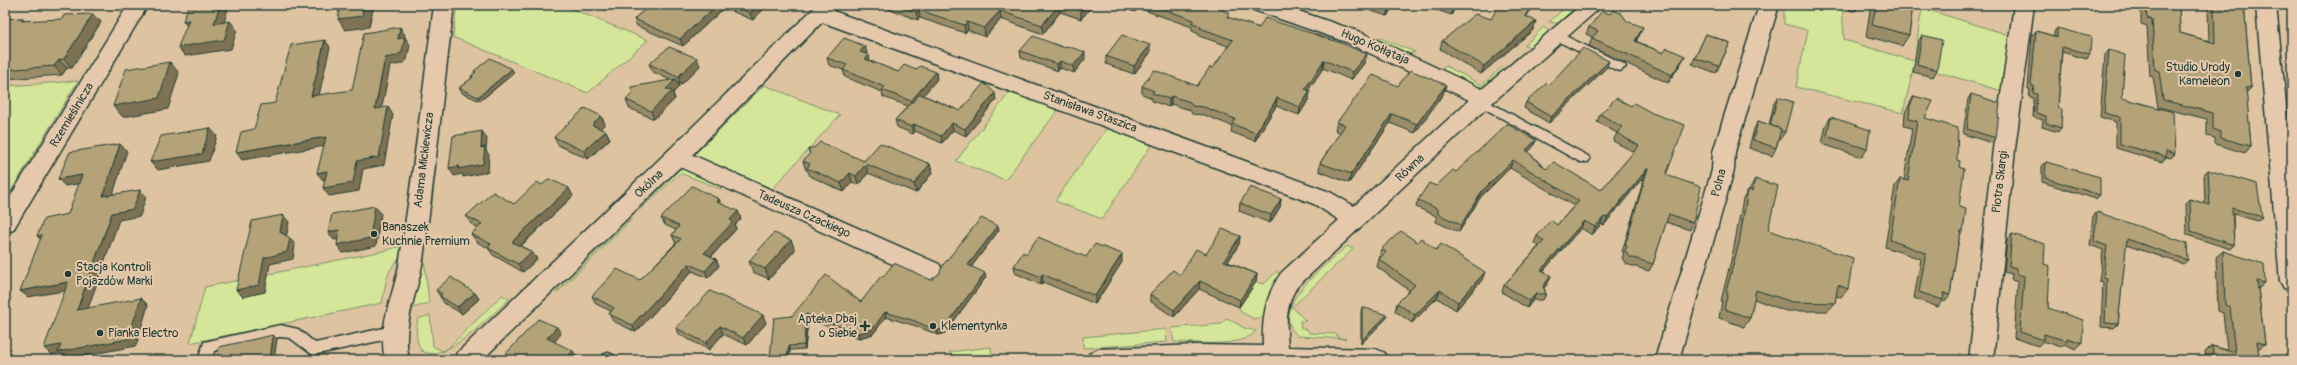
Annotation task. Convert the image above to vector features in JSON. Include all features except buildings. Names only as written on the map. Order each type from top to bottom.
[{"type":"street","name":"Rzemieślnicza","points":[[5,224],[138,5]]},
{"type":"street","name":"Adama Mickiewicza","points":[[396,360],[393,332],[395,318],[409,273],[444,5]]},
{"type":"street","name":"Hugo Kołłątaja","points":[[1261,5],[1353,37],[1447,80],[1483,100]]},
{"type":"street","name":"Równa","points":[[1276,356],[1275,304],[1281,290],[1289,280],[1483,100],[1593,5]]},
{"type":"street","name":"Polna","points":[[1669,360],[1668,356],[1723,170],[1724,152],[1769,5]]},
{"type":"street","name":"Piotra Skargi","points":[[1981,360],[2004,149],[2024,5]]},
{"type":"street","points":[[2266,5],[2287,170],[2292,281]]},
{"type":"street","name":"Okólna","points":[[466,360],[677,156],[825,9]]},
{"type":"street","name":"Stanisława Staszica","points":[[825,9],[1322,198],[1356,218]]},
{"type":"street","name":"Tadeusza Czackiego","points":[[677,156],[931,271]]},
{"type":"street","points":[[1099,360],[1196,355],[1276,356],[1376,360]]},
{"type":"lane","points":[[1557,36],[1620,67]]},
{"type":"lane","points":[[1483,100],[1584,159]]},
{"type":"lane","points":[[206,360],[209,346],[280,331],[293,333],[313,348],[393,332]]},
{"type":"green space","points":[[457,5],[562,5],[648,40],[588,93],[453,37]]},
{"type":"green space","points":[[1568,5],[1574,9],[1558,23],[1549,22]]},
{"type":"green space","points":[[1784,5],[1842,5],[1844,40],[1914,61],[1922,8],[2009,35],[2002,91],[1914,65],[1903,113],[1796,87],[1808,30],[1784,24]]},
{"type":"green space","points":[[1544,27],[1549,32],[1532,48],[1525,45]]},
{"type":"green space","points":[[1378,37],[1415,52],[1409,54],[1378,41]]},
{"type":"green space","points":[[1446,66],[1482,85],[1502,67],[1504,72],[1486,87],[1481,87],[1471,85],[1442,70]]},
{"type":"green space","points":[[78,81],[5,201],[5,90],[7,86]]},
{"type":"green space","points":[[764,85],[840,115],[770,191],[698,158],[695,154]]},
{"type":"green space","points":[[1010,92],[1058,110],[1005,180],[956,161]]},
{"type":"green space","points":[[1107,128],[1152,144],[1102,219],[1055,201]]},
{"type":"green space","points":[[436,167],[432,204],[428,202]]},
{"type":"green space","points":[[680,169],[687,169],[720,184],[721,189],[680,173],[638,211]]},
{"type":"green space","points":[[428,204],[423,248],[429,303],[410,309],[408,305],[422,265],[421,250],[424,221]]},
{"type":"green space","points":[[631,218],[632,219],[557,293],[556,292]]},
{"type":"green space","points":[[404,245],[400,259],[395,263],[389,273],[382,303],[190,343],[205,287],[388,250]]},
{"type":"green space","points":[[1347,246],[1353,249],[1292,307],[1306,321],[1300,321],[1301,329],[1307,329],[1309,333],[1337,334],[1337,337],[1346,339],[1298,336],[1290,325],[1289,313],[1294,300],[1314,275]]},
{"type":"green space","points":[[1277,271],[1281,277],[1271,291],[1265,316],[1254,319],[1241,312],[1239,307],[1256,282],[1264,284]]},
{"type":"green space","points":[[502,295],[509,299],[468,336],[448,348]]},
{"type":"green space","points":[[430,315],[433,346],[442,351],[431,353],[422,351],[417,340],[418,319]]},
{"type":"green space","points":[[1227,318],[1244,328],[1256,331],[1249,337],[1229,342],[1174,342],[1172,328],[1221,324]]},
{"type":"green space","points":[[1166,329],[1167,342],[1083,348],[1083,337]]},
{"type":"green space","points":[[991,347],[992,357],[958,360],[949,352]]},
{"type":"place","name":"Studio Urody Kameleon","points":[[2238,74]]},
{"type":"place","name":"Banaszek Kuchnie Premium","points":[[374,234]]},
{"type":"place","name":"Stacja Kontroli Pojazdów Marki","points":[[68,274]]},
{"type":"place","name":"Apteka Dbaj o Siebie","points":[[865,326]]},
{"type":"place","name":"Klementynka","points":[[933,326]]},
{"type":"place","name":"Pianka Electro","points":[[100,333]]}]
